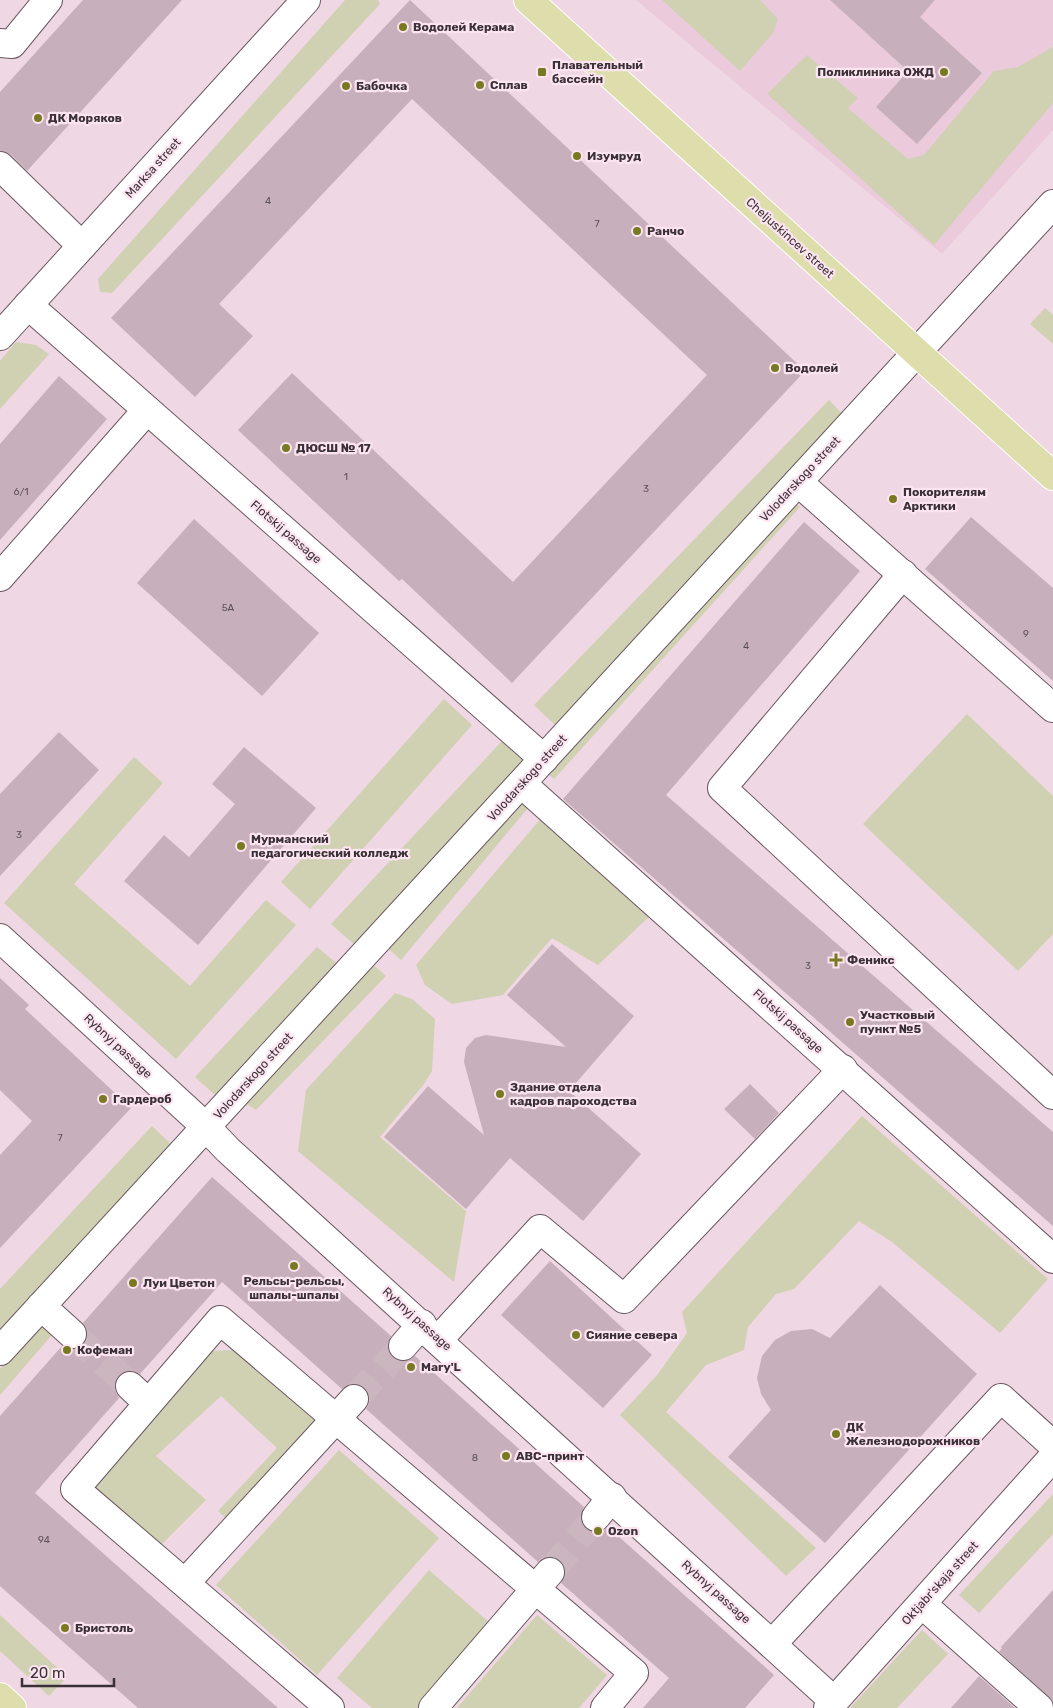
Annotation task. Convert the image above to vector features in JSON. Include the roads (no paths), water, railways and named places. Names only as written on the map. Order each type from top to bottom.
[{"type":"main road","name":"Cheljuskincev street","points":[[528,0],[1053,476]]},
{"type":"main road","points":[[0,1697],[12,1708]]},
{"type":"street","points":[[0,43],[12,44],[48,0]]},
{"type":"street","name":"Marksa street","points":[[0,336],[306,0]]},
{"type":"street","points":[[0,166],[82,246]]},
{"type":"street","name":"Volodarskogo street","points":[[0,1351],[1053,204]]},
{"type":"street","name":"Flotskij passage","points":[[28,305],[544,759]]},
{"type":"street","points":[[0,577],[147,410]]},
{"type":"street","points":[[798,482],[1053,708]]},
{"type":"street","points":[[903,574],[722,788],[1053,1095]]},
{"type":"street","name":"Flotskij passage","points":[[522,784],[843,1069],[1053,1259]]},
{"type":"street","name":"Rybnyj passage","points":[[0,938],[206,1127],[228,1150],[431,1331],[604,1507],[772,1644],[831,1704]]},
{"type":"street","points":[[403,1346],[431,1331],[540,1229],[624,1298],[843,1069]]},
{"type":"street","points":[[42,1306],[72,1334]]},
{"type":"street","points":[[330,1708],[75,1489],[139,1394],[220,1320],[335,1419],[542,1581],[634,1673],[605,1708]]},
{"type":"street","points":[[772,1644],[1001,1398],[1053,1445]]},
{"type":"street","points":[[185,1583],[354,1399]]},
{"type":"street","name":"Oktjabr'skaja street","points":[[831,1704],[1053,1457]]},
{"type":"street","points":[[433,1708],[542,1581]]},
{"type":"street","points":[[922,1604],[1039,1708]]},
{"type":"tunnel","points":[[72,1334],[130,1386]]},
{"type":"tunnel","points":[[354,1399],[403,1346]]},
{"type":"tunnel","points":[[550,1572],[596,1517]]},
{"type":"place","name":"Водолей Керама","points":[[403,27]]},
{"type":"place","name":"Плавательный бассейн","points":[[542,72]]},
{"type":"place","name":"Поликлиника ОЖД","points":[[944,72]]},
{"type":"place","name":"Сплав","points":[[480,85]]},
{"type":"place","name":"Бабочка","points":[[346,86]]},
{"type":"place","name":"ДК Моряков","points":[[38,118]]},
{"type":"place","name":"Изумруд","points":[[577,156]]},
{"type":"place","name":"Ранчо","points":[[637,231]]},
{"type":"place","name":"Водолей","points":[[775,368]]},
{"type":"place","name":"ДЮСШ № 17","points":[[286,448]]},
{"type":"place","name":"Покорителям Арктики","points":[[893,499]]},
{"type":"place","name":"Мурманский педагогический колледж","points":[[241,846]]},
{"type":"place","name":"Феникс","points":[[836,960]]},
{"type":"place","name":"Участковый пункт №5","points":[[850,1022]]},
{"type":"place","name":"Здание отдела кадров пароходства","points":[[500,1094]]},
{"type":"place","name":"Гардероб","points":[[103,1099]]},
{"type":"place","name":"Рельсы-рельсы, шпалы-шпалы","points":[[294,1266]]},
{"type":"place","name":"Луи Цветон","points":[[133,1283]]},
{"type":"place","name":"Сияние севера","points":[[576,1335]]},
{"type":"place","name":"Кофеман","points":[[67,1350]]},
{"type":"place","name":"Mary'L","points":[[411,1367]]},
{"type":"place","name":"ДК Железнодорожников","points":[[836,1434]]},
{"type":"place","name":"АВС-принт","points":[[506,1456]]},
{"type":"place","name":"Ozon","points":[[598,1531]]},
{"type":"place","name":"Бристоль","points":[[65,1628]]}]
